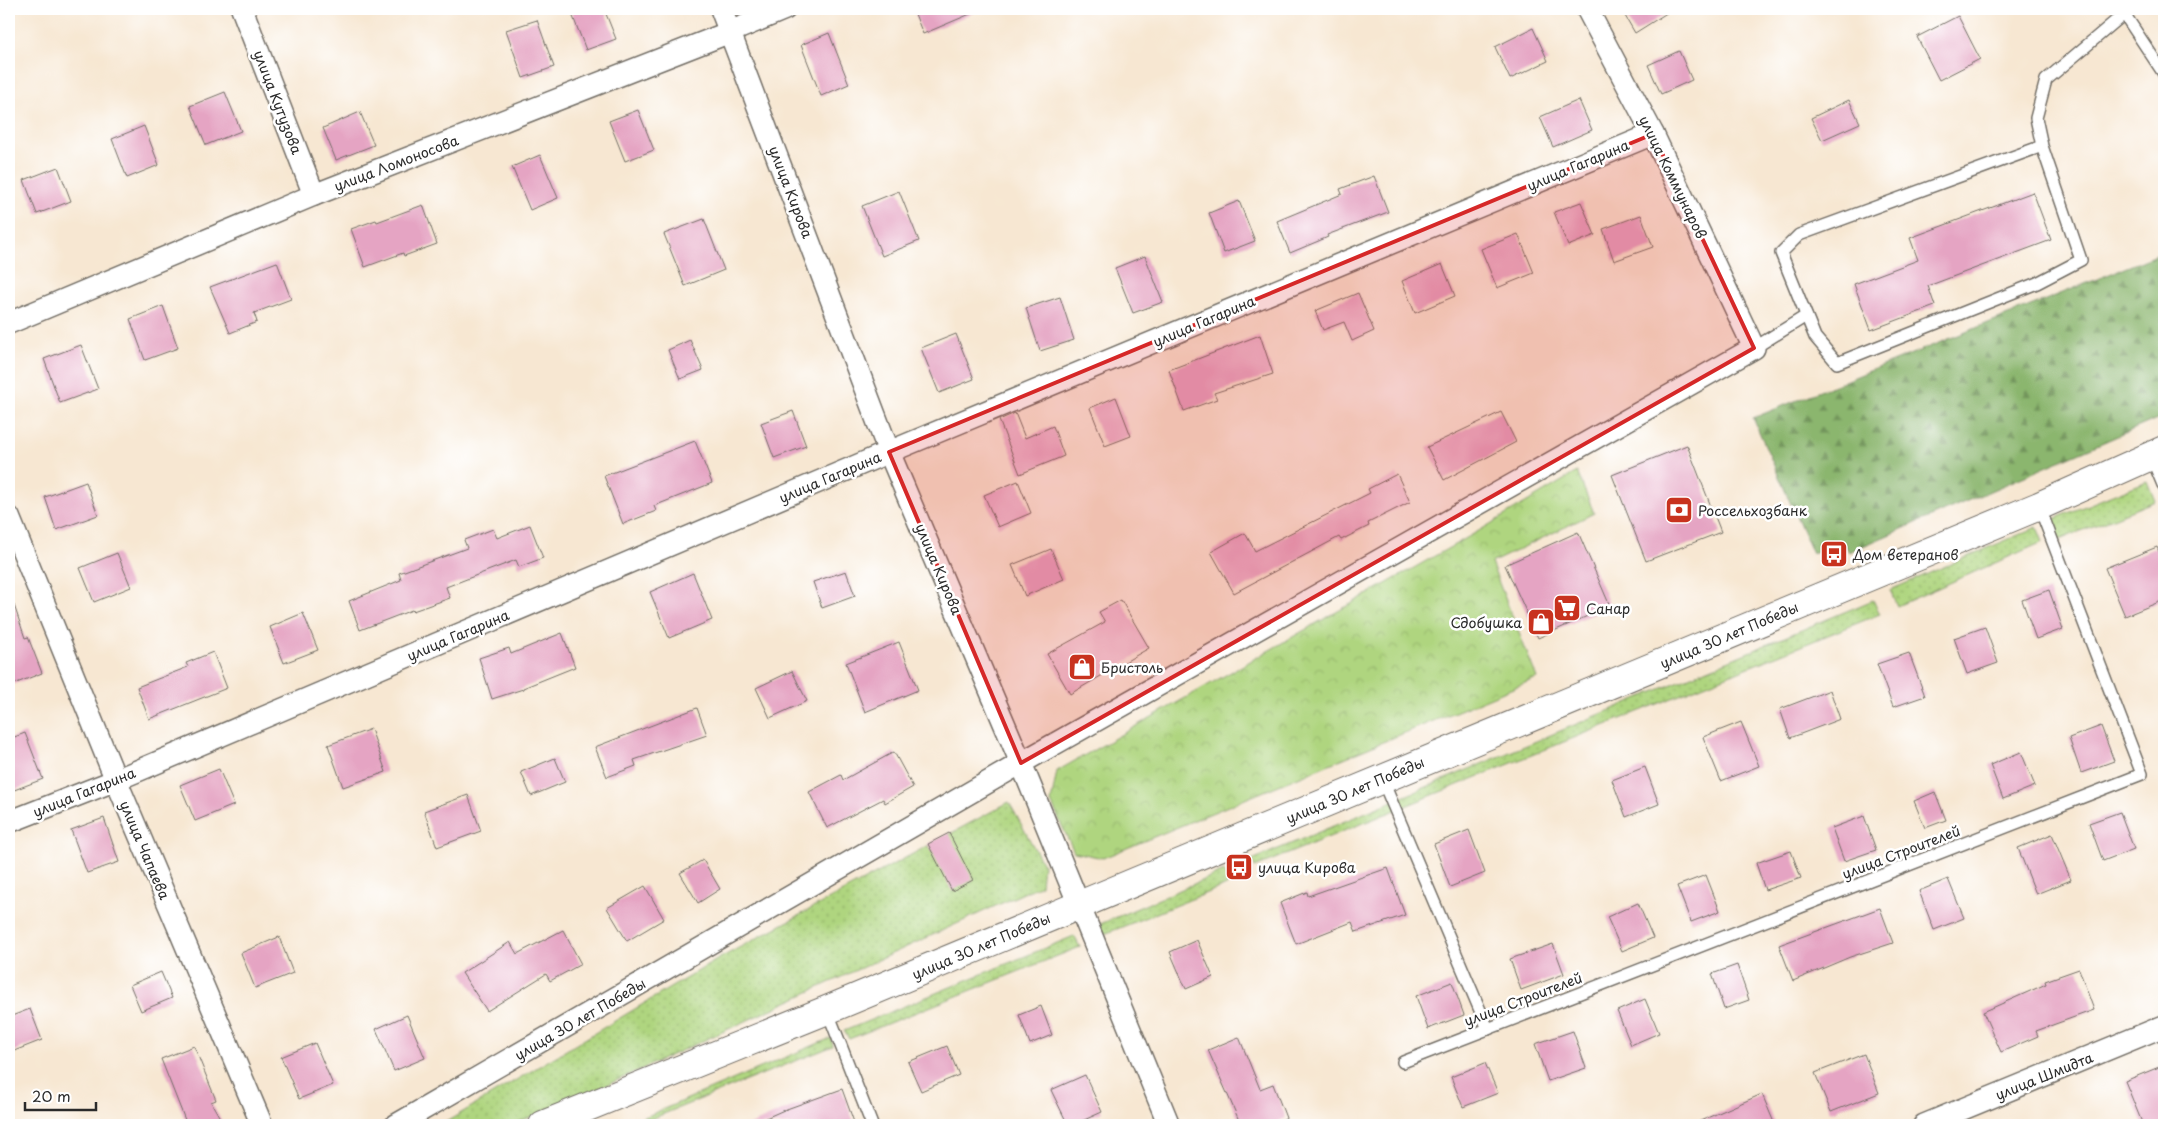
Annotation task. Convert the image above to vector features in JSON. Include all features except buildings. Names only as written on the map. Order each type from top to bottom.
[{"type":"street","name":"улица Кутузова","points":[[242,9],[314,194]]},
{"type":"street","name":"улица Кирова","points":[[721,9],[889,452],[1021,763],[1169,1125]]},
{"type":"street","name":"улица Ломоносова","points":[[9,323],[314,194],[785,9]]},
{"type":"street","name":"улица Коммунаров","points":[[1587,9],[1653,134],[1754,348]]},
{"type":"street","name":"улица Гагарина","points":[[9,822],[116,780],[889,452],[1653,134]]},
{"type":"street","name":"улица 30 лет Победы","points":[[396,1125],[1021,763],[1754,348]]},
{"type":"street","name":"улица 30 лет Победы","points":[[543,1125],[827,1010],[2039,506],[2158,453]]},
{"type":"street","name":"улица Чапаева","points":[[9,517],[116,780],[262,1125]]},
{"type":"street","name":"улица Шмидта","points":[[1924,1125],[2164,1026]]},
{"type":"lane","points":[[2042,146],[1799,235],[1781,253],[1815,337],[1837,363],[2037,283],[2081,260],[2042,146],[2036,118],[2046,80],[2122,11],[2164,74]]},
{"type":"lane","points":[[1754,348],[1806,316]]},
{"type":"lane","points":[[2158,453],[2164,486]]},
{"type":"lane","name":"улица Строителей","points":[[1403,1062],[2142,774],[2039,506]]},
{"type":"lane","points":[[1382,779],[1488,1029]]},
{"type":"lane","points":[[827,1010],[872,1125]]},
{"type":"highlighted area","points":[[1653,134],[1754,348],[1021,763],[889,452]]},
{"type":"green space","points":[[2164,252],[2164,416],[1849,552],[1843,542],[1813,554],[1753,418]]},
{"type":"green space","points":[[1577,472],[1594,513],[1491,563],[1537,678],[1103,858],[1074,852],[1051,802],[1057,771],[1477,532]]},
{"type":"green space","points":[[2147,481],[2155,501],[2059,540],[2051,520]]},
{"type":"green space","points":[[2037,527],[2043,542],[1897,606],[1890,590]]},
{"type":"green space","points":[[1873,600],[1880,614],[1255,867],[1252,860]]},
{"type":"green space","points":[[1009,802],[1043,864],[1041,885],[568,1103],[510,1125],[441,1125],[720,958]]},
{"type":"green space","points":[[1224,871],[1229,884],[1102,935],[1098,925]]},
{"type":"green space","points":[[1074,936],[1080,947],[849,1039],[844,1031]]},
{"type":"green space","points":[[831,1038],[833,1046],[636,1125],[626,1125]]},
{"type":"place","name":"Россельхозбанк","points":[[1679,510]]},
{"type":"place","name":"Дом ветеранов","points":[[1834,554]]},
{"type":"place","name":"Санар","points":[[1567,608]]},
{"type":"place","name":"Сдобушка","points":[[1541,622]]},
{"type":"place","name":"Бристоль","points":[[1082,667]]},
{"type":"place","name":"улица Кирова","points":[[1239,867]]}]
